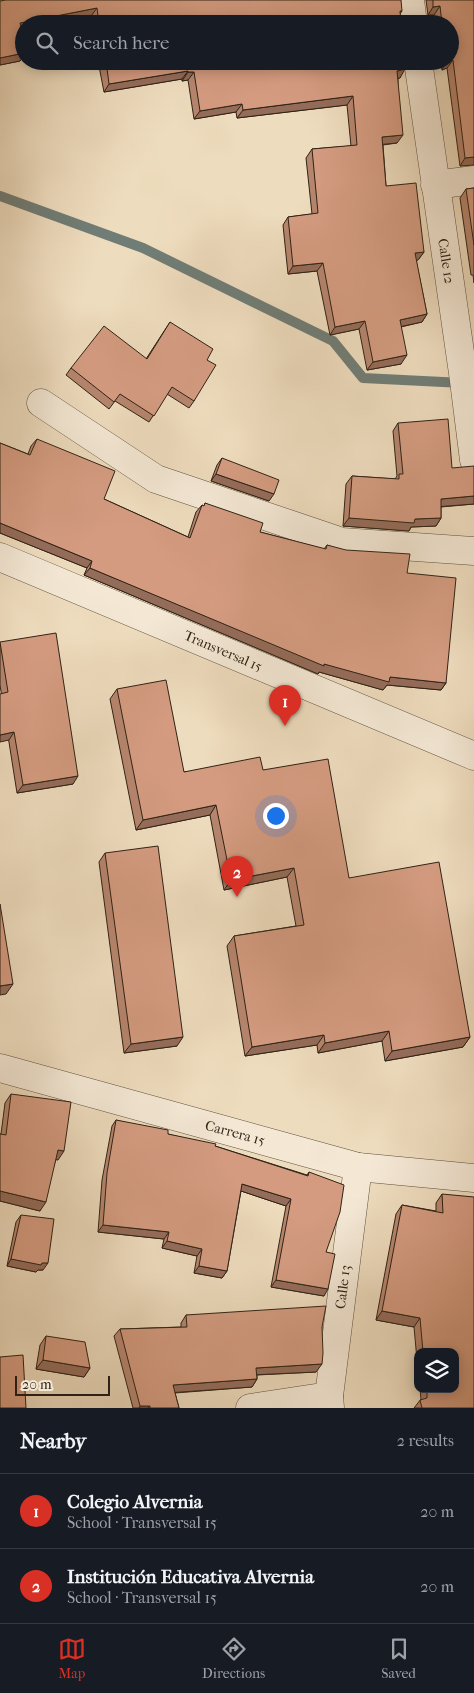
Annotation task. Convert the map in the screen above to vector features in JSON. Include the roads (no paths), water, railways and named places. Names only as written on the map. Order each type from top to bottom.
[{"type":"street","points":[[410,0],[412,15]]},
{"type":"street","name":"Calle 12","points":[[419,70],[474,460]]},
{"type":"street","points":[[435,185],[474,180]]},
{"type":"street","points":[[41,403],[156,479],[342,542],[474,551]]},
{"type":"street","name":"Transversal 15","points":[[0,557],[474,756]]},
{"type":"street","name":"Carrera 15","points":[[0,1068],[358,1167],[474,1178]]},
{"type":"street","name":"Calle 13","points":[[330,1402],[358,1167]]},
{"type":"street","points":[[250,1408],[330,1402]]},
{"type":"waterway","points":[[0,196],[143,248],[333,341],[363,378],[463,383]]},
{"type":"place","name":"Colegio Alvernia","points":[[285,726]]},
{"type":"place","name":"Institución Educativa Alvernia","points":[[237,897]]}]
